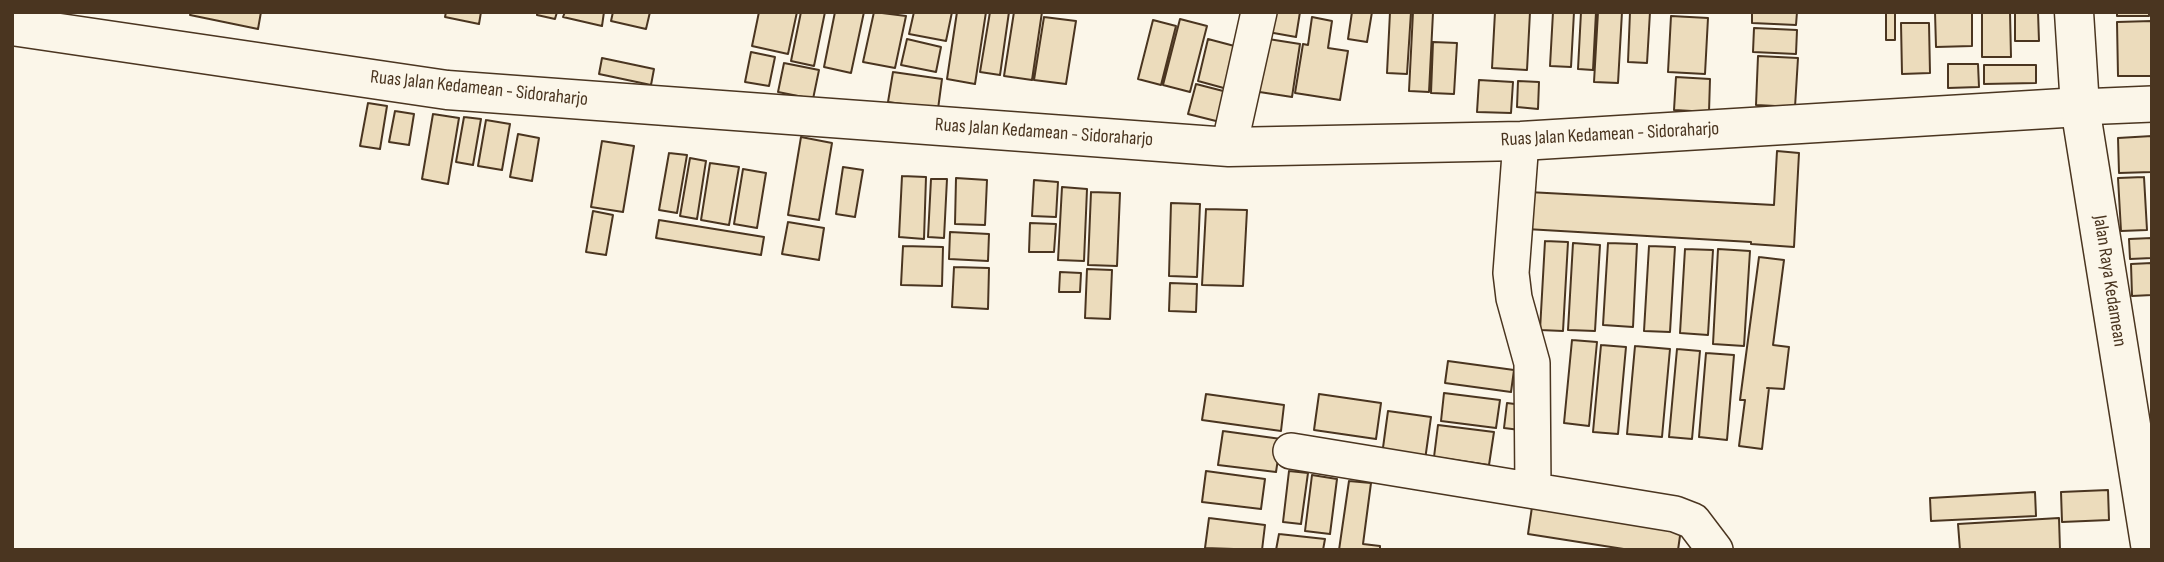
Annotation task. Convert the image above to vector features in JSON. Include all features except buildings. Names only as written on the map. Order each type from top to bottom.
[{"type":"main road","name":"Jalan Raya Kedamean","points":[[2074,12],[2080,107],[2151,550]]},
{"type":"main road","name":"Ruas Jalan Kedamean - Sidoraharjo","points":[[12,26],[447,90],[1229,147],[1521,141],[2080,107]]},
{"type":"street","points":[[1229,147],[1259,12]]},
{"type":"street","points":[[2080,107],[2152,104]]},
{"type":"street","points":[[1521,141],[1511,274],[1514,298],[1532,363],[1533,490]]},
{"type":"street","points":[[1291,451],[1675,513],[1693,521],[1714,550]]}]
